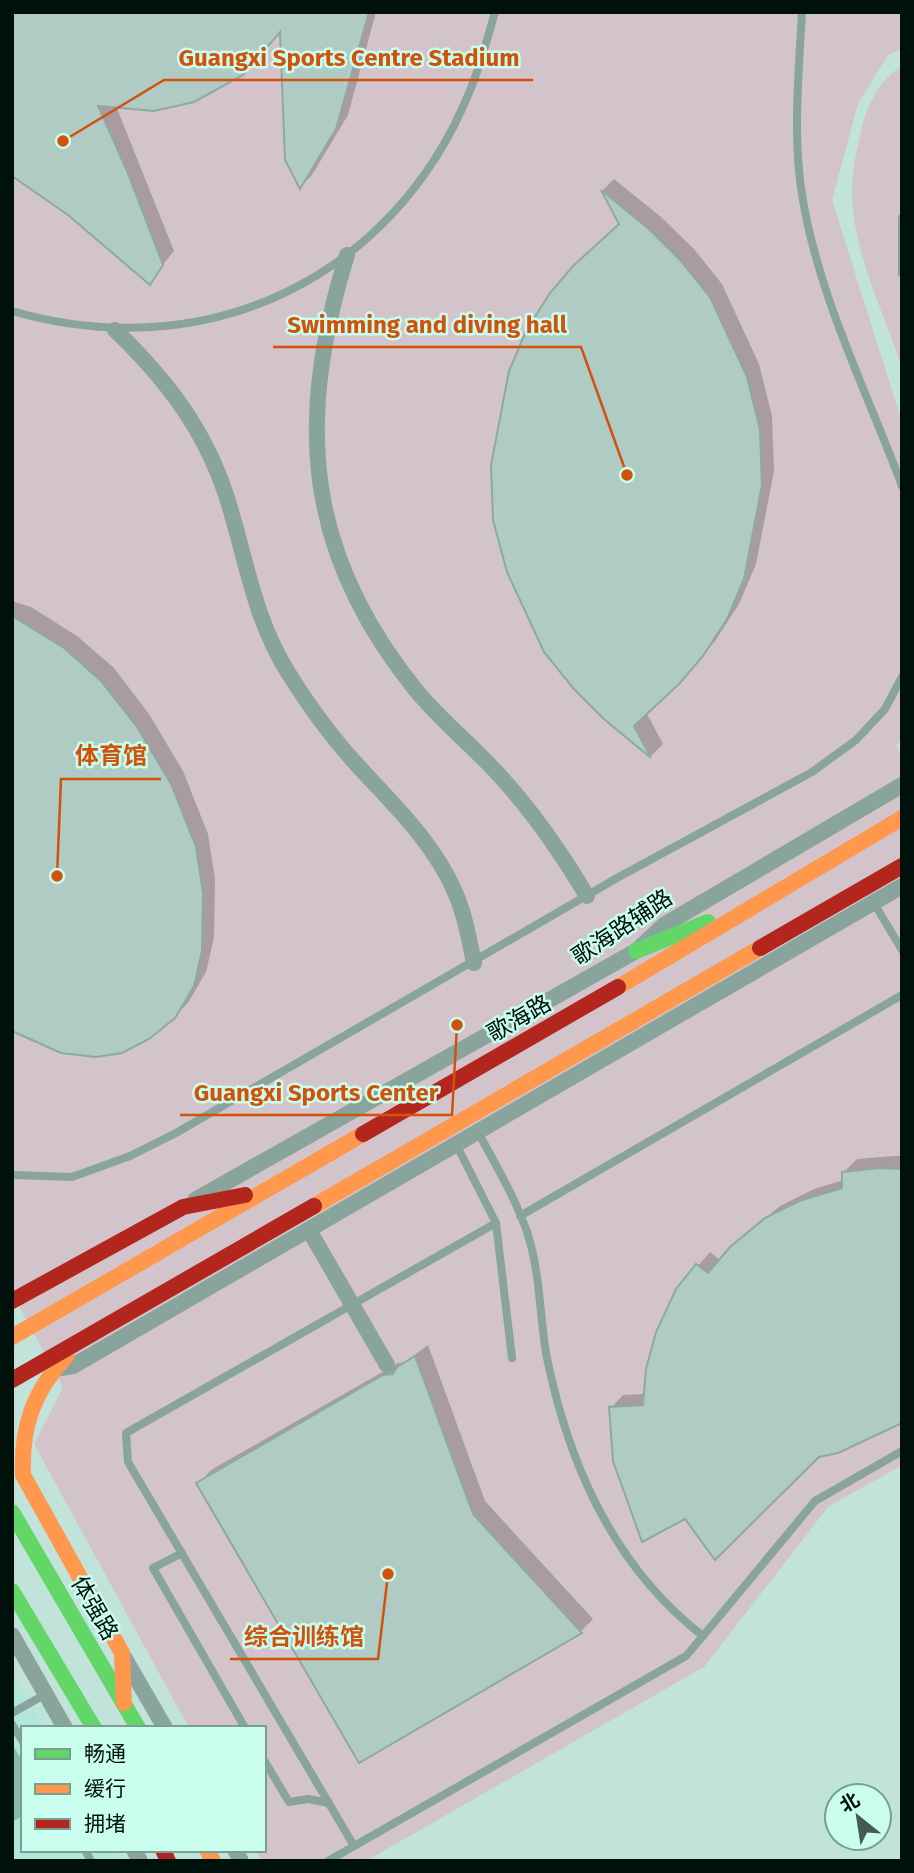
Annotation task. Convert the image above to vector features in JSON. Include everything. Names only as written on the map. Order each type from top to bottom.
[{"type":"main road","name":"歌海路","points":[[12,1337],[695,943],[902,818]]},
{"type":"main road","points":[[18,1376],[470,1116],[869,895],[895,869]]},
{"type":"main road","points":[[636,951],[766,898]]},
{"type":"main road","points":[[12,1301],[183,1207],[262,1192]]},
{"type":"main road","points":[[93,1334],[53,1369],[27,1413],[20,1444],[23,1475],[122,1653],[124,1703]]},
{"type":"main road","name":"体强路","points":[[12,1512],[137,1726]]},
{"type":"main road","points":[[12,1591],[93,1726]]},
{"type":"street","points":[[347,255],[328,320],[321,363],[317,427],[318,477],[328,527],[342,574],[371,627],[415,690],[501,776],[550,839],[587,896]]},
{"type":"street","points":[[115,330],[150,364],[180,401],[203,440],[225,494],[259,618],[288,673],[356,765],[399,809],[431,850],[455,890],[467,925],[474,963]]},
{"type":"street","name":"歌海路辅路","points":[[183,1207],[636,951],[663,925],[902,785]]},
{"type":"street","points":[[18,1376],[73,1366],[478,1133],[869,895],[901,889]]},
{"type":"street","points":[[309,1230],[387,1365]]},
{"type":"street","points":[[12,1634],[64,1726]]},
{"type":"street","points":[[122,1653],[164,1726]]},
{"type":"lane","points":[[12,311],[115,330],[169,328],[215,319],[267,301],[314,278],[379,228],[402,202],[438,152],[469,95],[495,12]]},
{"type":"lane","points":[[802,12],[799,90],[801,186],[809,229],[830,298],[902,486]]},
{"type":"lane","points":[[902,218],[902,274]]},
{"type":"lane","points":[[12,1175],[72,1177],[152,1147],[587,896],[812,772],[856,740],[885,709],[902,677]]},
{"type":"lane","points":[[895,869],[901,889]]},
{"type":"lane","points":[[869,895],[902,950]]},
{"type":"lane","points":[[520,1216],[902,996]]},
{"type":"lane","points":[[470,1116],[520,1216],[537,1272],[547,1356],[562,1427],[587,1490],[631,1563],[674,1615],[703,1636]]},
{"type":"lane","points":[[447,1129],[496,1223],[512,1358]]},
{"type":"lane","points":[[354,1846],[128,1462],[127,1433],[496,1223]]},
{"type":"lane","points":[[328,1861],[686,1657],[815,1501],[902,1451]]},
{"type":"lane","points":[[182,1553],[153,1569],[245,1726]]},
{"type":"lane","points":[[12,1713],[46,1694]]},
{"type":"lane","points":[[266,1763],[289,1802],[308,1799],[329,1803]]},
{"type":"shaded area","points":[[12,12],[902,12],[902,49],[888,55],[858,104],[832,200],[902,422],[902,738],[896,746],[902,757],[902,1465],[828,1507],[704,1667],[366,1861],[262,1861],[257,1852],[266,1852],[266,1726],[188,1726],[34,1444],[63,1387],[12,1293]]},
{"type":"shaded area","points":[[902,66],[902,367],[863,258],[853,213],[852,191],[855,159],[867,110],[881,85]]},
{"type":"shaded area","points":[[12,1673],[43,1726],[21,1726],[21,1852],[115,1852],[120,1861],[12,1861]]},
{"type":"building","points":[[12,12],[369,12],[336,129],[300,189],[285,160],[280,32],[243,75],[194,102],[154,111],[98,106],[127,171],[163,265],[150,285],[68,215],[12,176]]},
{"type":"building","points":[[601,190],[649,229],[681,261],[710,297],[747,377],[760,430],[762,485],[744,579],[727,619],[703,656],[680,683],[634,726],[651,758],[605,720],[573,688],[544,652],[507,572],[493,520],[491,465],[509,371],[526,331],[550,293],[573,266],[619,224]]},
{"type":"building","points":[[12,616],[64,648],[101,681],[137,727],[171,784],[196,847],[203,893],[202,951],[194,986],[175,1018],[149,1039],[122,1053],[96,1057],[61,1053],[12,1031]]},
{"type":"building","points":[[902,1169],[902,1423],[838,1453],[819,1457],[715,1560],[685,1519],[642,1542],[613,1461],[609,1407],[643,1405],[646,1369],[656,1332],[676,1289],[696,1264],[708,1273],[730,1247],[765,1218],[799,1201],[842,1188],[842,1172]]},
{"type":"building","points":[[415,1356],[473,1514],[582,1633],[359,1763],[196,1483],[383,1375],[393,1374],[397,1367]]},
{"type":"traffic: fast","points":[[636,951],[708,922]]},
{"type":"traffic: fast","points":[[12,1512],[137,1726]]},
{"type":"traffic: fast","points":[[12,1591],[93,1726]]},
{"type":"traffic: slow","points":[[618,987],[902,818]]},
{"type":"traffic: slow","points":[[314,1206],[760,948]]},
{"type":"traffic: slow","points":[[12,1337],[363,1134]]},
{"type":"traffic: slow","points":[[66,1357],[45,1383],[31,1411],[24,1442],[23,1475],[122,1653],[124,1703]]},
{"type":"traffic: slow","points":[[208,1852],[213,1861]]},
{"type":"traffic: jam","points":[[760,948],[902,866]]},
{"type":"traffic: jam","points":[[363,1134],[618,987]]},
{"type":"traffic: jam","points":[[12,1301],[183,1207],[245,1195]]},
{"type":"traffic: jam","points":[[12,1380],[314,1206]]},
{"type":"traffic: jam","points":[[164,1852],[168,1861]]},
{"type":"place","name":"Guangxi Sports Centre Stadium","points":[[63,141]]},
{"type":"place","name":"Swimming and diving hall","points":[[627,475]]},
{"type":"place","name":"体育馆","points":[[57,876]]},
{"type":"place","name":"Guangxi Sports Center","points":[[457,1025]]},
{"type":"place","name":"综合训练馆","points":[[388,1574]]}]
